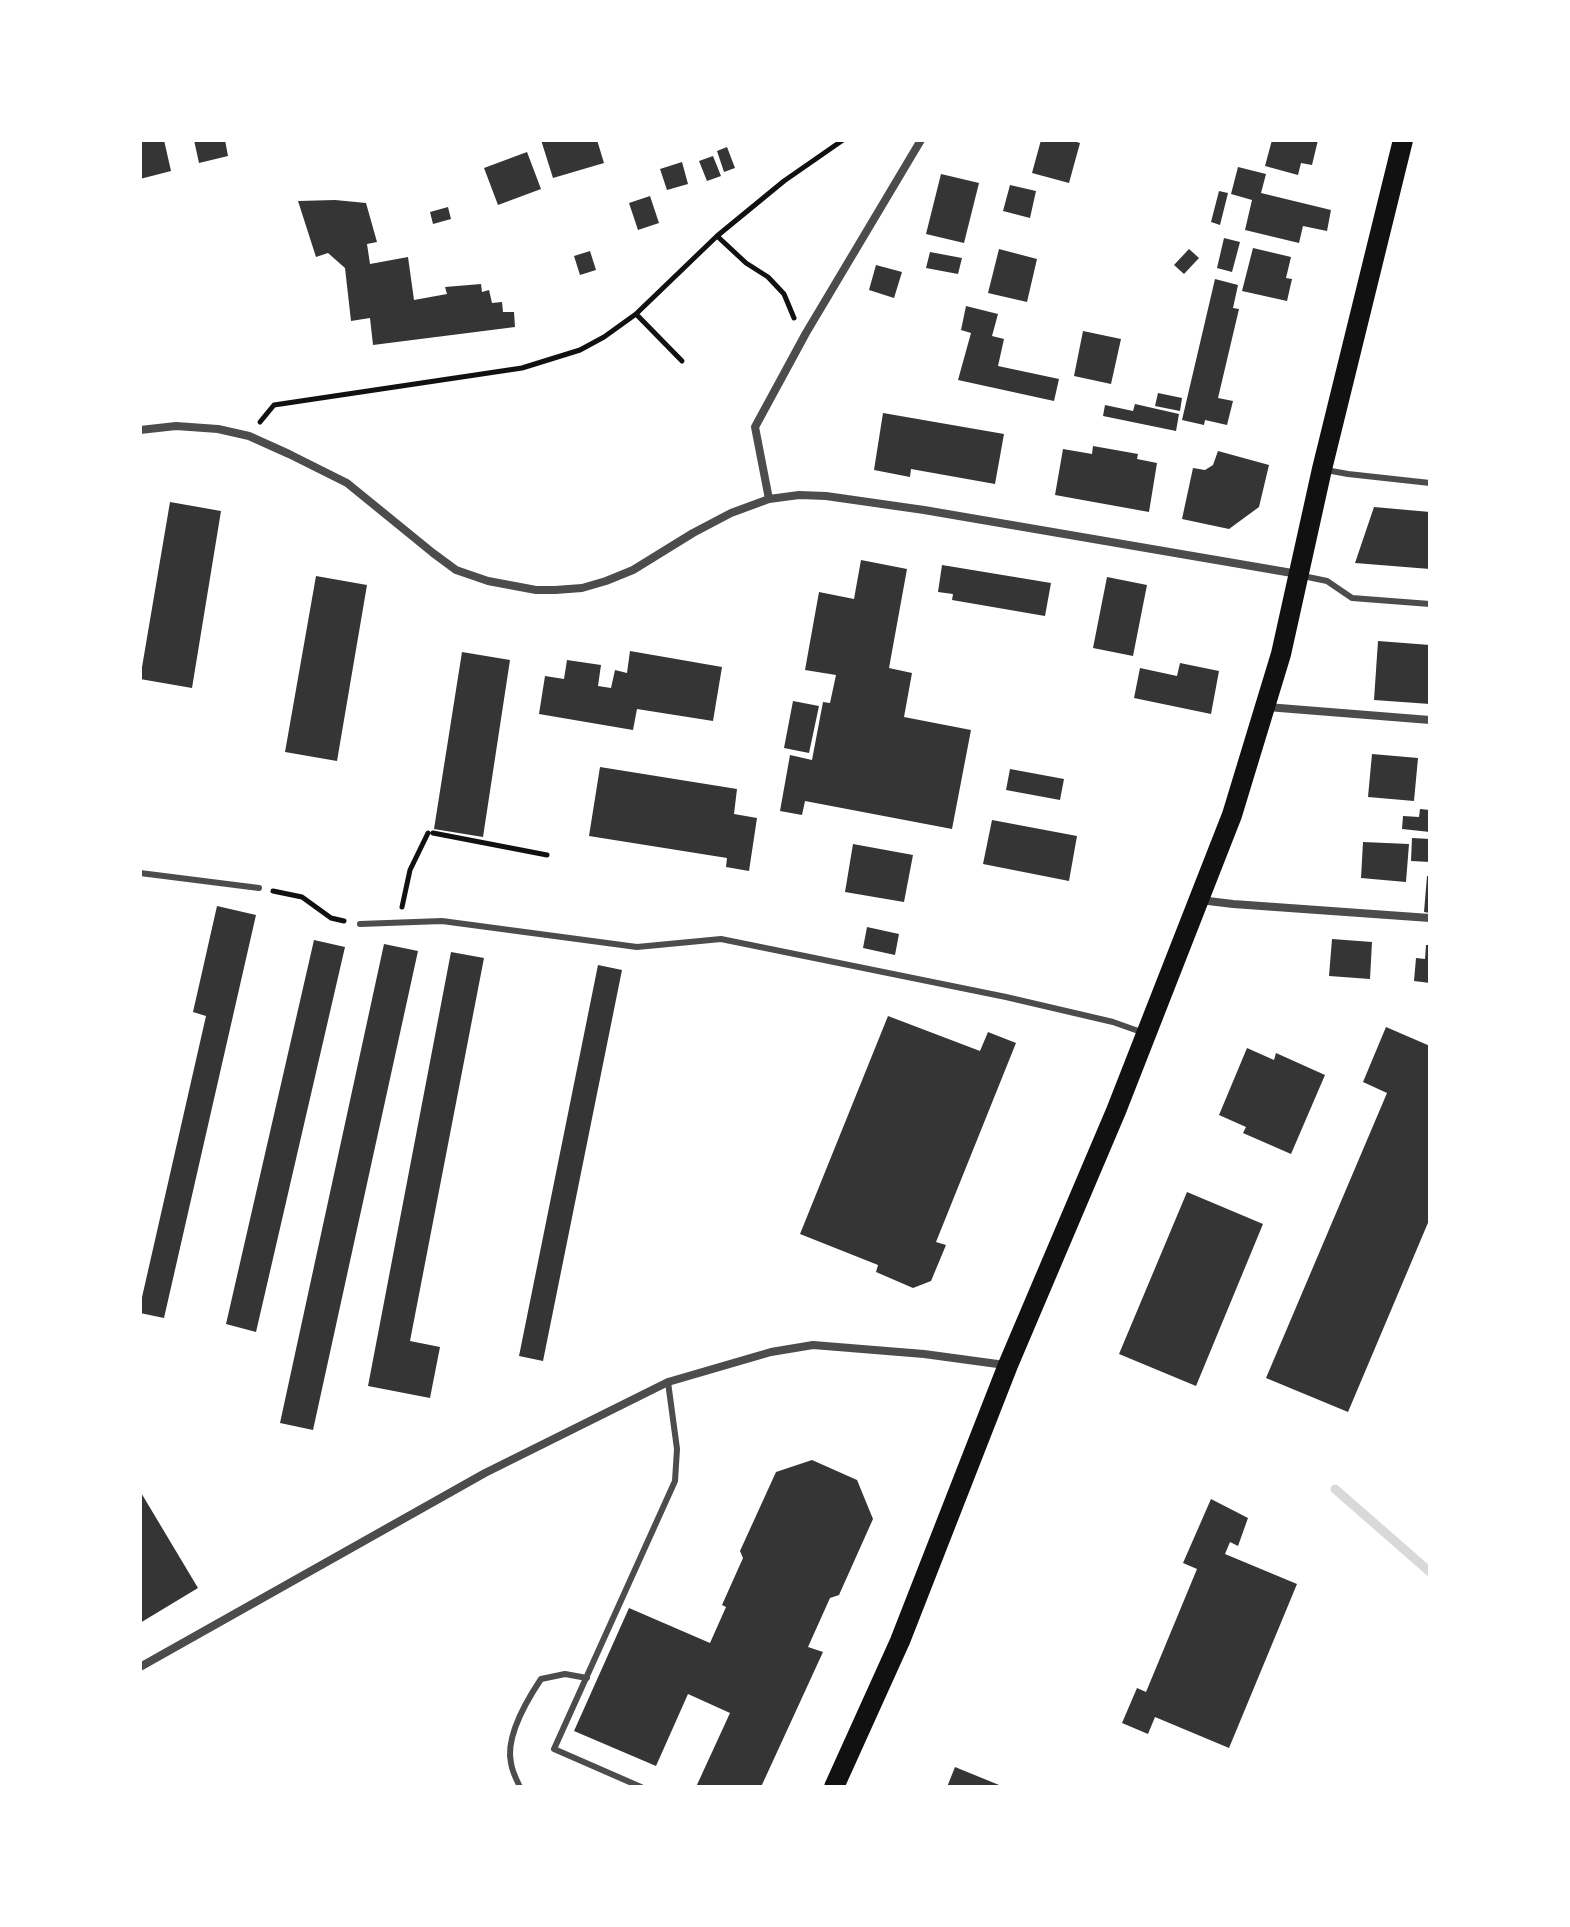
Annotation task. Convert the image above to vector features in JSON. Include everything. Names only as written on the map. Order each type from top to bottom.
[{"type":"main road","points":[[834,1787],[900,1641],[1008,1365],[1106,1134],[1232,815],[1281,654],[1322,469],[1403,140]]},
{"type":"street","points":[[769,499],[755,427],[806,333],[921,140]]},
{"type":"street","points":[[140,430],[176,426],[218,429],[249,436],[347,483],[456,570],[509,586],[536,590],[582,588],[606,581],[633,570],[731,513],[769,499],[799,495],[924,510],[1298,574]]},
{"type":"street","points":[[1266,707],[1430,720]]},
{"type":"street","points":[[1200,900],[1430,918]]},
{"type":"street","points":[[140,1667],[485,1473],[668,1382],[771,1352],[813,1345],[1008,1365]]},
{"type":"lane","points":[[1322,469],[1430,483]]},
{"type":"lane","points":[[1298,574],[1327,581],[1352,598],[1430,604]]},
{"type":"lane","points":[[140,873],[259,888]]},
{"type":"lane","points":[[360,924],[442,921],[637,947],[721,939],[1006,997],[1113,1022],[1146,1034]]},
{"type":"lane","points":[[641,1787],[554,1749],[675,1481],[677,1449],[668,1382]]},
{"type":"lane","points":[[520,1787],[510,1760],[515,1727],[525,1704],[541,1679],[565,1674],[587,1678]]},
{"type":"path","points":[[249,436],[274,405],[522,368],[580,350],[636,314],[717,236],[784,181],[843,140]]},
{"type":"path","points":[[717,236],[784,294],[796,321],[806,333]]},
{"type":"path","points":[[636,314],[682,361]]},
{"type":"path","points":[[399,922],[410,870],[430,833],[547,855]]},
{"type":"path","points":[[259,888],[302,897],[331,918],[360,924]]},
{"type":"building","points":[[140,140],[164,140],[171,171],[140,179]]},
{"type":"building","points":[[194,140],[225,140],[228,156],[199,163]]},
{"type":"building","points":[[541,140],[597,140],[604,163],[553,178]]},
{"type":"building","points":[[1041,140],[1080,143],[1069,183],[1032,173]]},
{"type":"building","points":[[1272,140],[1318,140],[1312,165],[1301,163],[1298,175],[1265,166]]},
{"type":"building","points":[[727,147],[735,168],[724,172],[717,151]]},
{"type":"building","points":[[527,152],[541,189],[498,205],[484,168]]},
{"type":"building","points":[[713,156],[721,176],[707,181],[699,161]]},
{"type":"building","points":[[682,162],[688,184],[667,190],[660,169]]},
{"type":"building","points":[[1238,167],[1266,174],[1261,193],[1331,210],[1327,231],[1303,226],[1299,243],[1245,230],[1252,200],[1231,194]]},
{"type":"building","points":[[941,174],[979,183],[964,243],[926,234]]},
{"type":"building","points":[[1010,185],[1036,191],[1030,218],[1003,211]]},
{"type":"building","points":[[1219,191],[1228,193],[1220,225],[1211,222]]},
{"type":"building","points":[[650,196],[659,223],[638,230],[629,203]]},
{"type":"building","points":[[298,201],[366,203],[377,242],[367,244],[370,264],[408,257],[414,300],[447,294],[445,287],[481,284],[482,292],[489,290],[492,303],[502,302],[503,312],[514,312],[515,327],[373,345],[370,318],[351,321],[345,268],[328,253],[316,257]]},
{"type":"building","points":[[448,207],[451,219],[433,224],[430,212]]},
{"type":"building","points":[[1224,238],[1240,242],[1232,272],[1217,268]]},
{"type":"building","points":[[1253,248],[1291,257],[1286,278],[1292,279],[1287,301],[1242,291]]},
{"type":"building","points":[[999,249],[1037,259],[1027,302],[988,293]]},
{"type":"building","points":[[1189,249],[1199,258],[1184,274],[1174,265]]},
{"type":"building","points":[[590,251],[596,270],[580,275],[574,256]]},
{"type":"building","points":[[930,252],[962,258],[958,274],[926,268]]},
{"type":"building","points":[[876,265],[902,272],[894,298],[869,290]]},
{"type":"building","points":[[1215,279],[1238,285],[1233,308],[1239,309],[1218,398],[1233,401],[1227,425],[1205,420],[1204,425],[1182,420]]},
{"type":"building","points":[[966,306],[998,314],[992,336],[1004,339],[998,366],[1059,379],[1054,401],[958,380],[971,333],[961,330]]},
{"type":"building","points":[[1083,331],[1121,339],[1111,384],[1074,376]]},
{"type":"building","points":[[1158,393],[1182,398],[1180,411],[1155,406]]},
{"type":"building","points":[[1135,404],[1179,414],[1176,431],[1103,416],[1105,405],[1133,411]]},
{"type":"building","points":[[883,413],[1004,434],[995,484],[911,469],[910,477],[874,470]]},
{"type":"building","points":[[1093,446],[1138,454],[1137,459],[1157,463],[1149,512],[1055,495],[1063,449],[1092,454]]},
{"type":"building","points":[[1218,451],[1269,465],[1259,507],[1229,529],[1182,519],[1193,468],[1205,470],[1213,465]]},
{"type":"building","points":[[170,502],[221,511],[192,688],[140,679]]},
{"type":"building","points":[[1374,507],[1430,512],[1430,569],[1355,563]]},
{"type":"building","points":[[861,560],[907,569],[889,668],[912,673],[904,717],[971,730],[952,829],[805,801],[802,815],[780,811],[790,755],[812,760],[823,702],[830,703],[836,675],[805,670],[819,592],[854,599]]},
{"type":"building","points":[[942,565],[1051,583],[1045,616],[952,600],[953,594],[938,592]]},
{"type":"building","points":[[316,576],[367,585],[337,761],[285,752]]},
{"type":"building","points":[[1107,577],[1147,585],[1133,656],[1093,648]]},
{"type":"building","points":[[1378,641],[1430,645],[1430,704],[1374,700]]},
{"type":"building","points":[[630,651],[722,667],[713,721],[637,709],[633,730],[539,714],[545,676],[564,679],[567,660],[601,665],[598,686],[611,688],[615,670],[627,673]]},
{"type":"building","points":[[462,652],[510,660],[483,837],[434,829]]},
{"type":"building","points":[[1180,663],[1219,671],[1211,714],[1134,698],[1140,668],[1177,676]]},
{"type":"building","points":[[793,701],[819,706],[809,753],[784,748]]},
{"type":"building","points":[[1372,754],[1418,758],[1414,801],[1368,797]]},
{"type":"building","points":[[600,767],[737,789],[734,814],[757,818],[749,871],[726,867],[727,858],[589,836]]},
{"type":"building","points":[[1010,769],[1064,779],[1060,800],[1006,790]]},
{"type":"building","points":[[1420,809],[1430,810],[1430,832],[1402,829],[1403,816],[1419,817]]},
{"type":"building","points":[[992,820],[1077,836],[1069,881],[983,864]]},
{"type":"building","points":[[1412,838],[1430,839],[1430,862],[1411,861]]},
{"type":"building","points":[[1363,842],[1409,844],[1406,882],[1361,878]]},
{"type":"building","points":[[853,844],[913,855],[904,902],[845,892]]},
{"type":"building","points":[[1427,876],[1430,876],[1430,913],[1424,912]]},
{"type":"building","points":[[217,906],[256,915],[164,1318],[140,1313],[140,1306],[206,1016],[193,1012]]},
{"type":"building","points":[[867,927],[899,934],[895,955],[863,948]]},
{"type":"building","points":[[1332,939],[1372,942],[1370,979],[1329,976]]},
{"type":"building","points":[[314,940],[345,947],[256,1332],[226,1324]]},
{"type":"building","points":[[384,944],[418,951],[313,1430],[280,1423]]},
{"type":"building","points":[[1426,945],[1430,945],[1430,983],[1414,981],[1416,958],[1425,959]]},
{"type":"building","points":[[451,952],[484,958],[410,1341],[440,1347],[430,1398],[368,1386]]},
{"type":"building","points":[[598,965],[622,970],[543,1361],[519,1356]]},
{"type":"building","points":[[888,1016],[980,1051],[988,1032],[1016,1043],[936,1242],[946,1245],[931,1281],[913,1288],[876,1272],[878,1265],[800,1234]]},
{"type":"building","points":[[1386,1027],[1430,1046],[1430,1218],[1348,1412],[1266,1378],[1387,1093],[1363,1082]]},
{"type":"building","points":[[1247,1048],[1274,1060],[1276,1053],[1325,1075],[1291,1154],[1243,1133],[1246,1127],[1219,1115]]},
{"type":"building","points":[[1187,1192],[1263,1224],[1196,1386],[1119,1354]]},
{"type":"building","points":[[812,1460],[857,1480],[873,1519],[839,1595],[830,1598],[808,1647],[823,1652],[761,1787],[696,1787],[730,1713],[688,1694],[656,1766],[574,1731],[629,1608],[710,1643],[726,1607],[722,1605],[743,1558],[740,1551],[776,1472]]},
{"type":"building","points":[[140,1491],[198,1588],[140,1623]]},
{"type":"building","points":[[1211,1499],[1248,1518],[1238,1546],[1230,1542],[1225,1554],[1297,1584],[1229,1748],[1155,1717],[1148,1734],[1122,1723],[1137,1688],[1146,1692],[1197,1569],[1183,1563]]},
{"type":"building","points":[[955,1767],[1004,1787],[947,1787]]},
{"type":"waterway","points":[[1335,1489],[1430,1572]]}]
